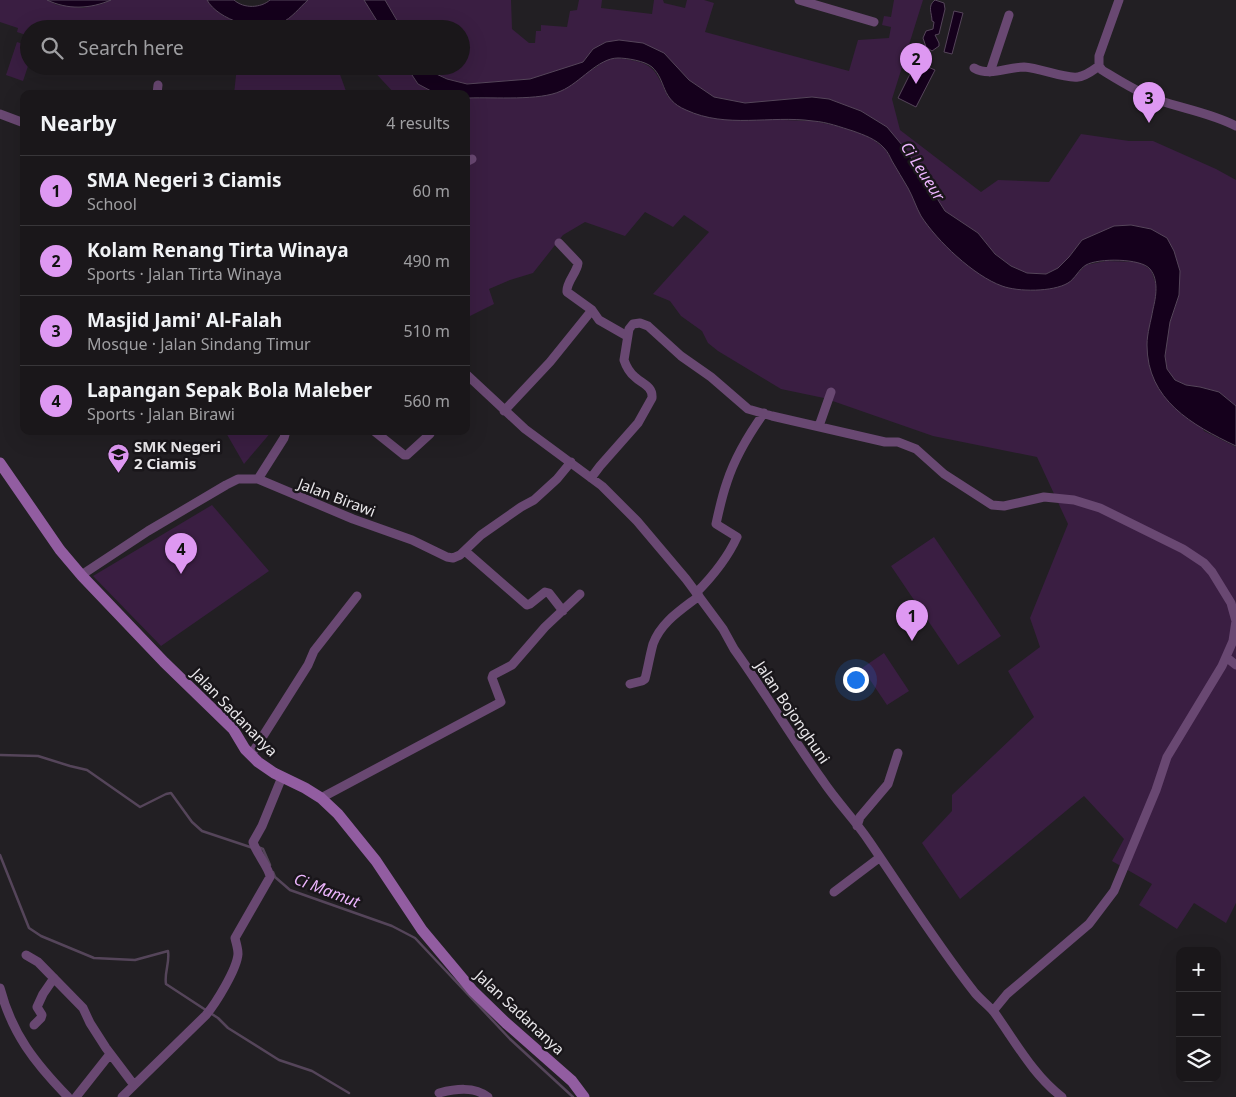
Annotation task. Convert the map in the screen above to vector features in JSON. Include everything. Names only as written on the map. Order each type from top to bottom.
[{"type":"street","points":[[799,0],[874,22]]},
{"type":"street","points":[[1118,0],[1099,56],[1099,66],[1102,70],[1136,91],[1159,100],[1211,115],[1236,126]]},
{"type":"street","points":[[990,72],[1009,15]]},
{"type":"street","points":[[974,68],[990,72],[1024,67],[1042,69],[1072,78],[1087,74],[1099,66]]},
{"type":"street","points":[[0,114],[20,121]]},
{"type":"street","points":[[559,243],[578,263],[566,288],[567,292],[592,310],[600,320],[627,336]]},
{"type":"street","points":[[504,411],[550,362],[592,310]]},
{"type":"street","points":[[591,478],[638,423],[652,398],[653,393],[649,387],[635,377],[624,360],[629,329],[636,323],[648,326],[681,356],[748,409],[885,442],[898,442],[916,449],[944,474],[992,505],[1004,506],[1044,497],[1074,500],[1100,508],[1183,549],[1208,568],[1231,603],[1236,621],[1233,641],[1226,657],[1168,756],[1114,891],[1089,924],[1007,994],[993,1011]]},
{"type":"street","name":"Jalan Bojonghuni","points":[[470,378],[525,430],[602,486],[646,532],[698,595],[723,629],[734,649],[824,782],[870,842],[924,924],[976,994],[993,1011],[1019,1050],[1041,1077],[1062,1097]]},
{"type":"street","points":[[819,426],[831,392]]},
{"type":"street","points":[[630,684],[642,682],[645,679],[660,629],[673,615],[698,595],[730,552],[737,537],[716,524],[727,481],[750,433],[764,413]]},
{"type":"street","points":[[258,479],[285,435]]},
{"type":"street","points":[[379,435],[407,455],[429,435]]},
{"type":"street","name":"Jalan Sadananya","points":[[0,462],[60,550],[82,576],[164,662],[233,729],[252,755],[266,768],[321,798],[338,814],[376,861],[422,930],[473,991],[572,1081],[584,1097]]},
{"type":"street","points":[[563,611],[549,593],[545,592],[530,604],[527,604],[465,551],[481,535],[521,506],[534,500],[571,462]]},
{"type":"street","name":"Jalan Birawi","points":[[82,576],[148,531],[238,479],[258,479],[353,519],[412,540],[447,557],[453,558],[465,551]]},
{"type":"street","points":[[321,798],[501,702],[492,678],[493,675],[512,665],[545,627],[580,594]]},
{"type":"street","points":[[252,755],[308,665],[314,651],[357,596]]},
{"type":"street","points":[[1226,657],[1236,665]]},
{"type":"street","points":[[857,826],[860,817],[888,784],[898,753]]},
{"type":"street","points":[[122,1097],[208,1013],[230,976],[238,951],[235,938],[270,877],[270,872],[255,848],[254,841],[282,777]]},
{"type":"street","points":[[834,892],[879,858]]},
{"type":"street","points":[[26,955],[35,959],[83,1008],[90,1023],[110,1054],[134,1085]]},
{"type":"street","points":[[34,1025],[41,1018],[42,1014],[37,1007],[42,994],[54,978]]},
{"type":"street","points":[[0,988],[8,1016],[28,1052],[68,1097]]},
{"type":"street","points":[[76,1097],[110,1054]]},
{"type":"street","points":[[439,1092],[453,1089],[476,1090],[488,1097]]},
{"type":"shaded area","points":[[0,0],[47,0],[57,5],[83,8],[111,0],[207,0],[212,7],[232,20],[20,20],[20,33],[17,32],[18,28],[0,22]]},
{"type":"shaded area","points":[[47,0],[111,0],[87,7],[71,7]]},
{"type":"shaded area","points":[[207,0],[234,0],[243,5],[257,6],[270,0],[308,0],[286,20],[232,20],[212,7]]},
{"type":"shaded area","points":[[308,0],[364,0],[376,20],[286,20]]},
{"type":"shaded area","points":[[364,0],[385,0],[397,20],[376,20]]},
{"type":"shaded area","points":[[385,0],[511,0],[512,29],[529,43],[535,43],[536,31],[541,31],[541,25],[567,27],[570,11],[577,10],[579,0],[602,0],[601,8],[652,14],[654,0],[663,0],[664,3],[685,8],[687,0],[704,0],[714,3],[705,32],[849,71],[858,40],[889,38],[891,27],[882,25],[884,16],[891,17],[894,0],[923,0],[892,99],[900,130],[981,192],[998,180],[1049,182],[1081,134],[1129,141],[1153,141],[1236,180],[1236,406],[1219,392],[1186,385],[1175,380],[1167,369],[1165,356],[1170,322],[1179,295],[1180,271],[1082,240],[1058,268],[1046,274],[1027,273],[1011,266],[995,254],[978,233],[945,211],[907,151],[887,127],[861,111],[829,99],[812,97],[745,103],[714,97],[689,80],[664,53],[606,42],[593,49],[583,62],[556,72],[530,79],[467,84],[438,75],[470,75],[470,20],[397,20]]},
{"type":"shaded area","points":[[935,0],[944,3],[945,9],[939,34],[935,35],[939,46],[932,51],[926,47],[923,38],[926,31],[933,29],[934,22],[932,21],[931,5]]},
{"type":"shaded area","points":[[954,11],[963,13],[952,54],[944,52]]},
{"type":"shaded area","points":[[619,40],[643,43],[664,53],[689,80],[714,97],[745,103],[812,97],[829,99],[861,111],[887,127],[907,151],[945,211],[978,233],[995,254],[1011,266],[1027,273],[1046,274],[1058,268],[1082,240],[1114,226],[1131,225],[1151,229],[1167,238],[1174,251],[1180,271],[1179,295],[1170,322],[1165,356],[1167,369],[1175,380],[1186,385],[1219,392],[1236,406],[1236,446],[1204,429],[1175,408],[1164,396],[1155,381],[1149,364],[1147,345],[1156,289],[1155,278],[1150,269],[1145,265],[1129,261],[1100,261],[1086,265],[1073,279],[1062,286],[1035,290],[1009,288],[991,281],[957,257],[936,236],[921,216],[887,151],[870,138],[838,126],[818,122],[797,120],[733,120],[701,116],[678,106],[672,101],[657,72],[652,67],[631,59],[618,58],[603,62],[561,91],[541,96],[516,98],[470,98],[470,90],[429,90],[418,84],[412,75],[438,75],[467,84],[530,79],[583,62],[593,49],[606,42]]},
{"type":"shaded area","points":[[17,42],[20,43],[20,75],[25,75],[23,81],[6,75]]},
{"type":"shaded area","points":[[619,58],[639,62],[651,68],[656,73],[668,97],[784,120],[813,121],[837,126],[870,137],[885,149],[908,188],[921,216],[934,232],[956,255],[984,277],[1068,283],[1086,265],[1106,261],[1139,262],[1151,270],[1156,285],[1156,297],[1147,343],[1204,431],[1236,447],[1236,903],[1226,923],[1194,903],[1177,929],[1139,905],[1152,884],[1112,861],[1124,839],[1084,796],[960,899],[922,843],[952,811],[952,795],[1034,717],[1008,671],[1040,647],[1030,618],[1068,524],[1037,457],[933,436],[824,398],[781,389],[718,351],[708,343],[702,331],[681,316],[670,301],[653,294],[709,232],[684,215],[673,227],[645,212],[625,236],[585,222],[563,235],[533,273],[489,289],[494,304],[470,316],[470,98],[533,97],[595,68],[607,59]]},
{"type":"shaded area","points":[[916,62],[935,70],[916,107],[898,98]]},
{"type":"shaded area","points":[[236,75],[340,75],[346,90],[234,90]]},
{"type":"shaded area","points":[[377,75],[412,75],[418,84],[431,90],[391,90]]},
{"type":"shaded area","points":[[227,435],[269,435],[244,464]]},
{"type":"shaded area","points":[[212,505],[269,571],[161,646],[93,576]]},
{"type":"shaded area","points":[[934,537],[1001,636],[958,665],[891,566]]},
{"type":"shaded area","points":[[884,653],[909,691],[887,705],[862,668]]},
{"type":"waterway","name":"Ci Mamut","points":[[0,755],[38,756],[87,770],[140,807],[171,793],[192,822],[202,831],[253,848]]},
{"type":"waterway","name":"Ci Mamut","points":[[258,847],[263,849],[270,865]]},
{"type":"waterway","points":[[0,855],[29,928],[41,936],[94,958],[135,960],[168,951],[166,984],[218,1018],[228,1028],[279,1060],[312,1071],[349,1093]]},
{"type":"waterway","name":"Ci Mamut","points":[[273,872],[275,877],[290,890],[392,926],[415,938],[510,1039],[573,1097]]},
{"type":"place","name":"Kolam Renang Tirta Winaya","points":[[916,84]]},
{"type":"place","name":"Masjid Jami' Al-Falah","points":[[1149,123]]},
{"type":"place","name":"SMK Negeri 2 Ciamis","points":[[118,474]]},
{"type":"place","name":"Lapangan Sepak Bola Maleber","points":[[181,574]]},
{"type":"place","name":"SMA Negeri 3 Ciamis","points":[[912,641]]},
{"type":"water label","name":"Ci Leueur","points":[[923,171]]}]
